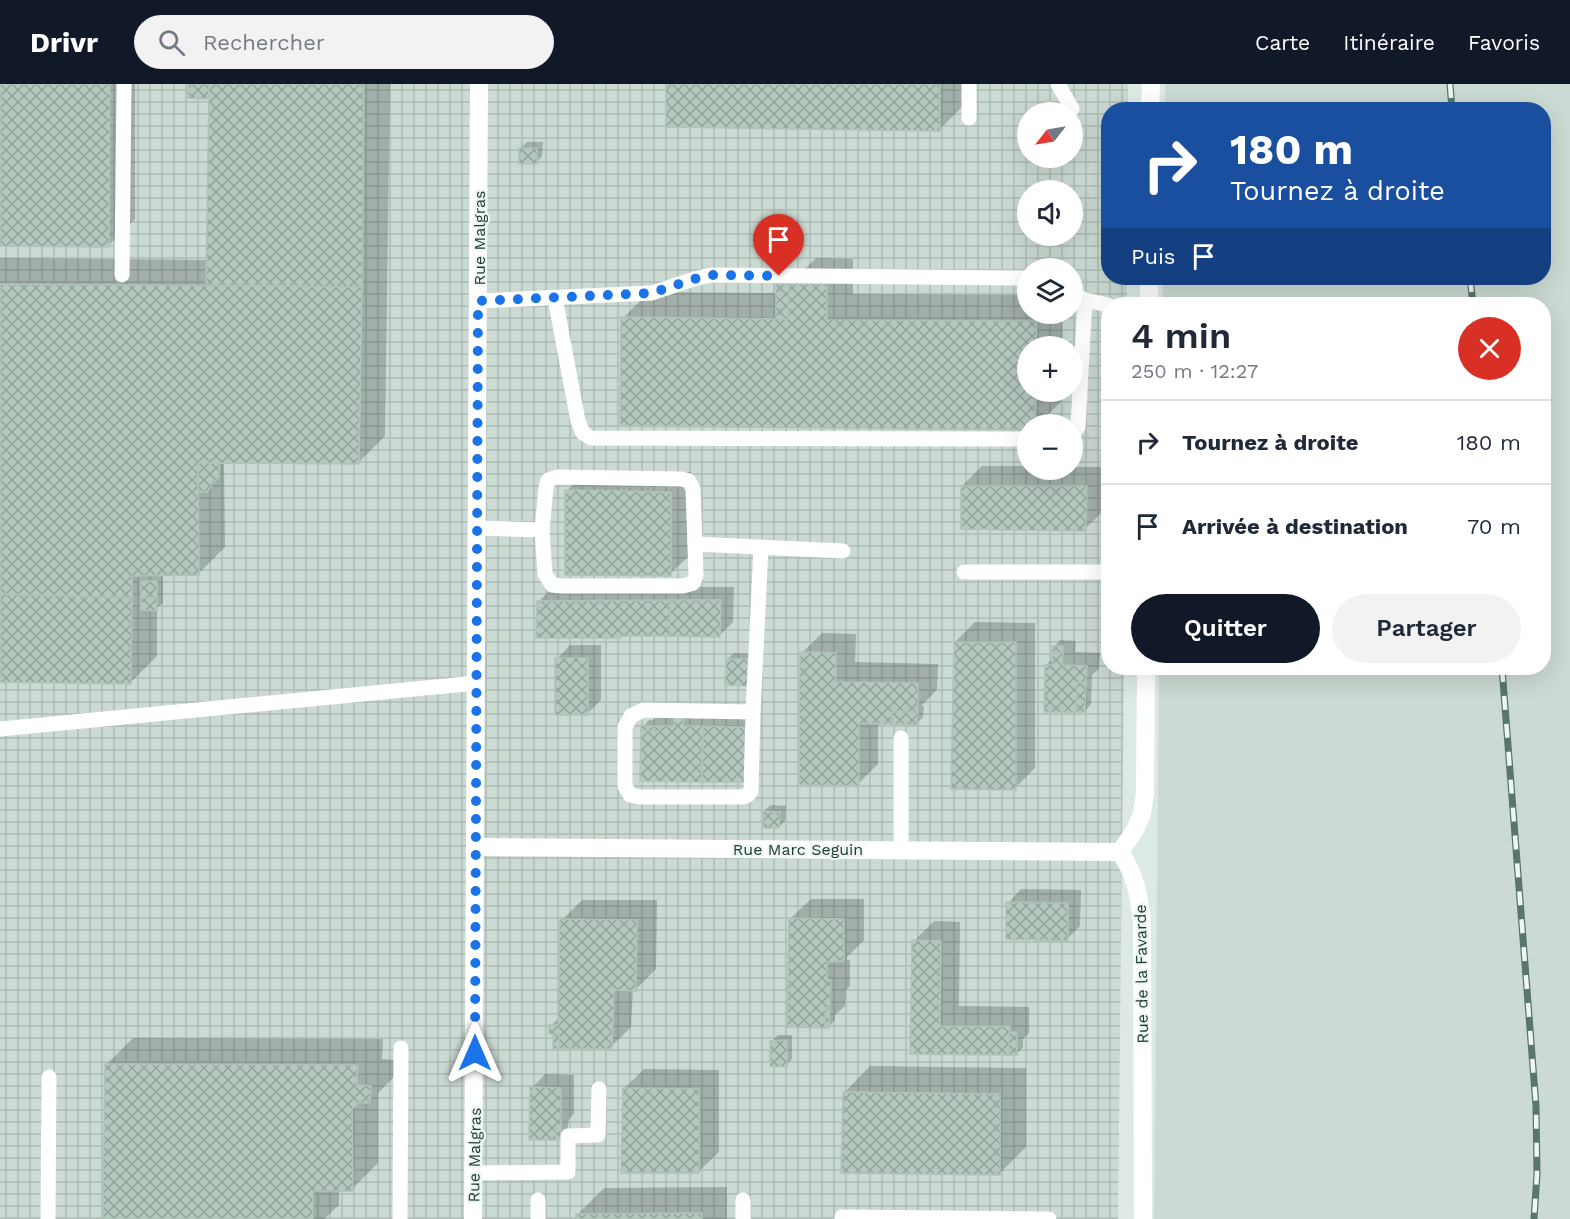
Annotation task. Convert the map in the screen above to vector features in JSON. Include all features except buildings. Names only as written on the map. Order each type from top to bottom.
[{"type":"street","name":"Rue Malgras","points":[[473,1219],[479,84]]},
{"type":"street","points":[[1150,102],[1151,84]]},
{"type":"street","points":[[1120,852],[1135,830],[1142,814],[1145,793],[1146,675]]},
{"type":"street","name":"Rue Marc Seguin","points":[[476,847],[1120,852]]},
{"type":"street","name":"Rue de la Favarde","points":[[1120,852],[1130,866],[1138,891],[1142,923],[1143,1219]]},
{"type":"lane","points":[[123,275],[124,84]]},
{"type":"lane","points":[[969,84],[969,118]]},
{"type":"lane","points":[[1058,84],[1068,102]]},
{"type":"lane","points":[[478,301],[652,293],[711,275],[1017,278]]},
{"type":"lane","points":[[1083,297],[1101,302]]},
{"type":"lane","points":[[555,298],[578,421],[583,433],[591,438],[1017,439]]},
{"type":"lane","points":[[1078,324],[1078,414]]},
{"type":"lane","points":[[557,477],[689,481],[693,489],[696,575],[693,583],[683,586],[552,585],[545,574],[542,530],[548,480],[557,477]]},
{"type":"lane","points":[[477,528],[542,530]]},
{"type":"lane","points":[[695,544],[843,551]]},
{"type":"lane","points":[[753,712],[643,710],[631,716],[625,727],[625,786],[630,795],[640,797],[743,797],[751,791],[761,547]]},
{"type":"lane","points":[[964,572],[1101,572]]},
{"type":"lane","points":[[0,729],[477,683]]},
{"type":"lane","points":[[901,738],[901,850]]},
{"type":"lane","points":[[400,1219],[401,1048]]},
{"type":"lane","points":[[48,1219],[49,1077]]},
{"type":"lane","points":[[474,1173],[568,1172],[568,1136],[598,1135],[599,1089]]},
{"type":"lane","points":[[538,1200],[538,1219]]},
{"type":"lane","points":[[743,1200],[743,1219]]},
{"type":"lane","points":[[842,1217],[1050,1219]]},
{"type":"shaded area","points":[[0,84],[1128,84],[1128,102],[1101,102],[1101,285],[1127,285],[1127,297],[1101,297],[1101,675],[1124,675],[1118,1219],[0,1219]]},
{"type":"shaded area","points":[[1165,84],[1570,84],[1570,1219],[1154,1219],[1159,675],[1551,675],[1551,297],[1163,297],[1163,285],[1551,285],[1551,102],[1165,102]]},
{"type":"railway","points":[[1450,84],[1451,102]]},
{"type":"railway","points":[[1471,285],[1472,297]]},
{"type":"railway","points":[[1503,675],[1536,1106],[1537,1174],[1534,1219]]},
{"type":"route","points":[[475,1053],[478,301],[652,293],[711,275],[779,276]]}]
